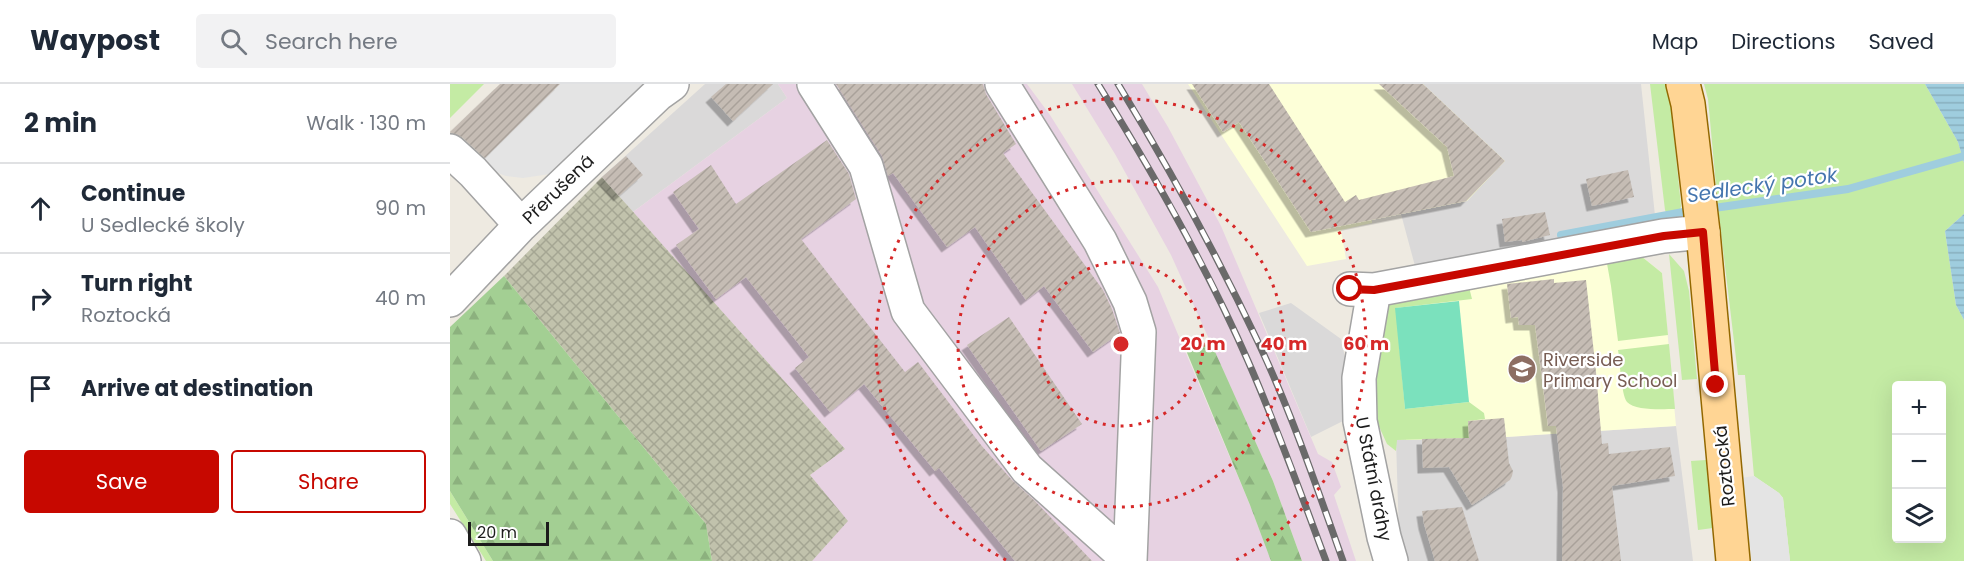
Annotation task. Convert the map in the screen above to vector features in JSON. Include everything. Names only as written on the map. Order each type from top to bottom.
[{"type":"main road","name":"Roztocká","points":[[1683,84],[1688,104],[1703,232],[1733,561]]},
{"type":"street","name":"Přerušená","points":[[450,300],[521,225],[658,94],[672,84]]},
{"type":"street","points":[[814,84],[866,166],[908,311],[1027,469],[1130,561],[1138,332],[1130,302],[1100,241],[1002,84]]},
{"type":"street","points":[[450,151],[473,172],[521,225]]},
{"type":"street","name":"U Státní dráhy","points":[[1391,561],[1360,422],[1362,290],[1664,236],[1703,232]]},
{"type":"street","points":[[450,536],[464,561]]},
{"type":"shaded area","points":[[560,84],[647,84],[550,174],[523,178],[506,176],[492,171],[480,161]]},
{"type":"shaded area","points":[[705,84],[778,84],[787,98],[633,212],[602,177]]},
{"type":"shaded area","points":[[778,84],[1027,84],[1050,115],[1158,287],[1250,505],[1271,561],[812,561],[847,521],[810,475],[845,449],[633,212],[787,98]]},
{"type":"shaded area","points":[[1072,84],[1142,84],[1168,127],[1221,226],[1318,454],[1332,462],[1341,487],[1334,495],[1356,561],[1302,561],[1273,481],[1171,255],[1115,154]]},
{"type":"shaded area","points":[[1188,84],[1423,84],[1505,161],[1467,201],[1372,220],[1372,223],[1341,230],[1346,259],[1307,266]]},
{"type":"shaded area","points":[[1423,84],[1641,84],[1656,225],[1415,266],[1401,214],[1467,201],[1505,161]]},
{"type":"shaded area","points":[[602,177],[845,449],[810,475],[848,521],[812,561],[712,561],[706,524],[504,276]]},
{"type":"shaded area","name":"Riverside Primary School","points":[[1636,252],[1662,273],[1676,426],[1506,437],[1406,440],[1389,304]]},
{"type":"shaded area","points":[[1291,303],[1341,339],[1348,371],[1345,420],[1311,437],[1259,313]]},
{"type":"shaded area","points":[[1676,426],[1693,561],[1405,561],[1399,537],[1396,440],[1506,437]]},
{"type":"shaded area","points":[[1754,476],[1783,498],[1790,561],[1752,561],[1741,478]]},
{"type":"green space","points":[[450,84],[484,84],[450,118]]},
{"type":"green space","points":[[1650,84],[1666,84],[1670,97],[1681,206],[1679,216],[1670,221],[1665,210]]},
{"type":"green space","points":[[1704,84],[1925,84],[1958,142],[1964,163],[1964,214],[1945,231],[1956,305],[1964,320],[1964,561],[1790,561],[1783,498],[1754,476],[1745,375],[1738,375],[1708,99]]},
{"type":"green space","points":[[1636,252],[1662,273],[1668,335],[1618,341],[1606,258]]},
{"type":"green space","points":[[1669,254],[1684,271],[1689,291],[1697,379],[1682,380]]},
{"type":"green space","points":[[504,276],[706,524],[712,561],[493,561],[450,491],[450,327]]},
{"type":"green space","points":[[1469,287],[1472,299],[1396,308],[1405,409],[1469,402],[1484,413],[1485,419],[1468,421],[1469,438],[1397,440],[1396,451],[1387,444],[1367,395],[1389,304]]},
{"type":"green space","points":[[1459,301],[1469,402],[1405,409],[1395,308]]},
{"type":"green space","points":[[1183,343],[1212,345],[1273,481],[1302,561],[1271,561]]},
{"type":"green space","points":[[1669,344],[1675,409],[1650,409],[1631,405],[1627,402],[1623,392],[1618,350]]},
{"type":"green space","points":[[1706,460],[1713,528],[1698,530],[1691,461]]},
{"type":"green space","points":[[450,491],[493,561],[486,561],[450,504]]},
{"type":"water","points":[[1925,84],[1964,84],[1964,163],[1958,142]]},
{"type":"water","points":[[1964,214],[1964,320],[1956,305],[1945,231]]},
{"type":"building","points":[[500,84],[560,84],[485,158],[462,137],[450,132]]},
{"type":"building","points":[[726,84],[773,84],[733,121],[711,97]]},
{"type":"building","points":[[836,84],[983,84],[986,94],[1016,144],[1003,153],[1103,290],[1120,333],[1093,352],[1044,286],[1026,300],[975,227],[947,247],[893,173],[888,176],[882,156]]},
{"type":"building","points":[[1192,84],[1269,84],[1345,202],[1356,195],[1359,200],[1454,176],[1447,147],[1379,84],[1423,84],[1505,161],[1466,201],[1311,232],[1239,122],[1223,132]]},
{"type":"building","points":[[827,140],[849,174],[856,199],[801,239],[905,372],[918,362],[981,445],[1012,480],[1092,561],[1015,561],[939,468],[935,471],[864,384],[830,412],[795,368],[809,357],[746,277],[716,299],[676,245],[699,229],[673,192],[711,165],[736,204]]},
{"type":"building","points":[[626,156],[643,175],[619,196],[602,177]]},
{"type":"building","points":[[1628,170],[1634,197],[1592,206],[1586,179]]},
{"type":"building","points":[[1545,212],[1550,235],[1522,242],[1522,240],[1505,242],[1502,219]]},
{"type":"building","points":[[1554,279],[1554,283],[1586,280],[1602,444],[1608,443],[1609,454],[1670,447],[1675,476],[1612,486],[1621,561],[1562,561],[1563,487],[1556,426],[1548,426],[1535,325],[1519,325],[1518,317],[1511,318],[1507,284]]},
{"type":"building","points":[[1009,317],[1082,424],[1041,451],[967,345]]},
{"type":"building","points":[[1504,418],[1512,476],[1510,480],[1472,505],[1449,467],[1423,468],[1422,439],[1469,438],[1468,421]]},
{"type":"building","points":[[1462,507],[1479,561],[1435,561],[1422,511]]},
{"type":"waterway","name":"Sedlecký potok","points":[[1707,209],[1848,189],[1964,156]]},
{"type":"waterway","name":"Sedlecký potok","points":[[1561,235],[1694,210]]},
{"type":"railway","points":[[1098,84],[1178,220],[1232,325],[1269,411],[1326,561]]},
{"type":"railway","points":[[1118,84],[1192,212],[1259,344],[1293,424],[1343,561]]},
{"type":"place","name":"Riverside Primary School","points":[[1522,369]]},
{"type":"route","points":[[1350,289],[1374,290],[1664,236],[1703,232],[1716,385]]}]
